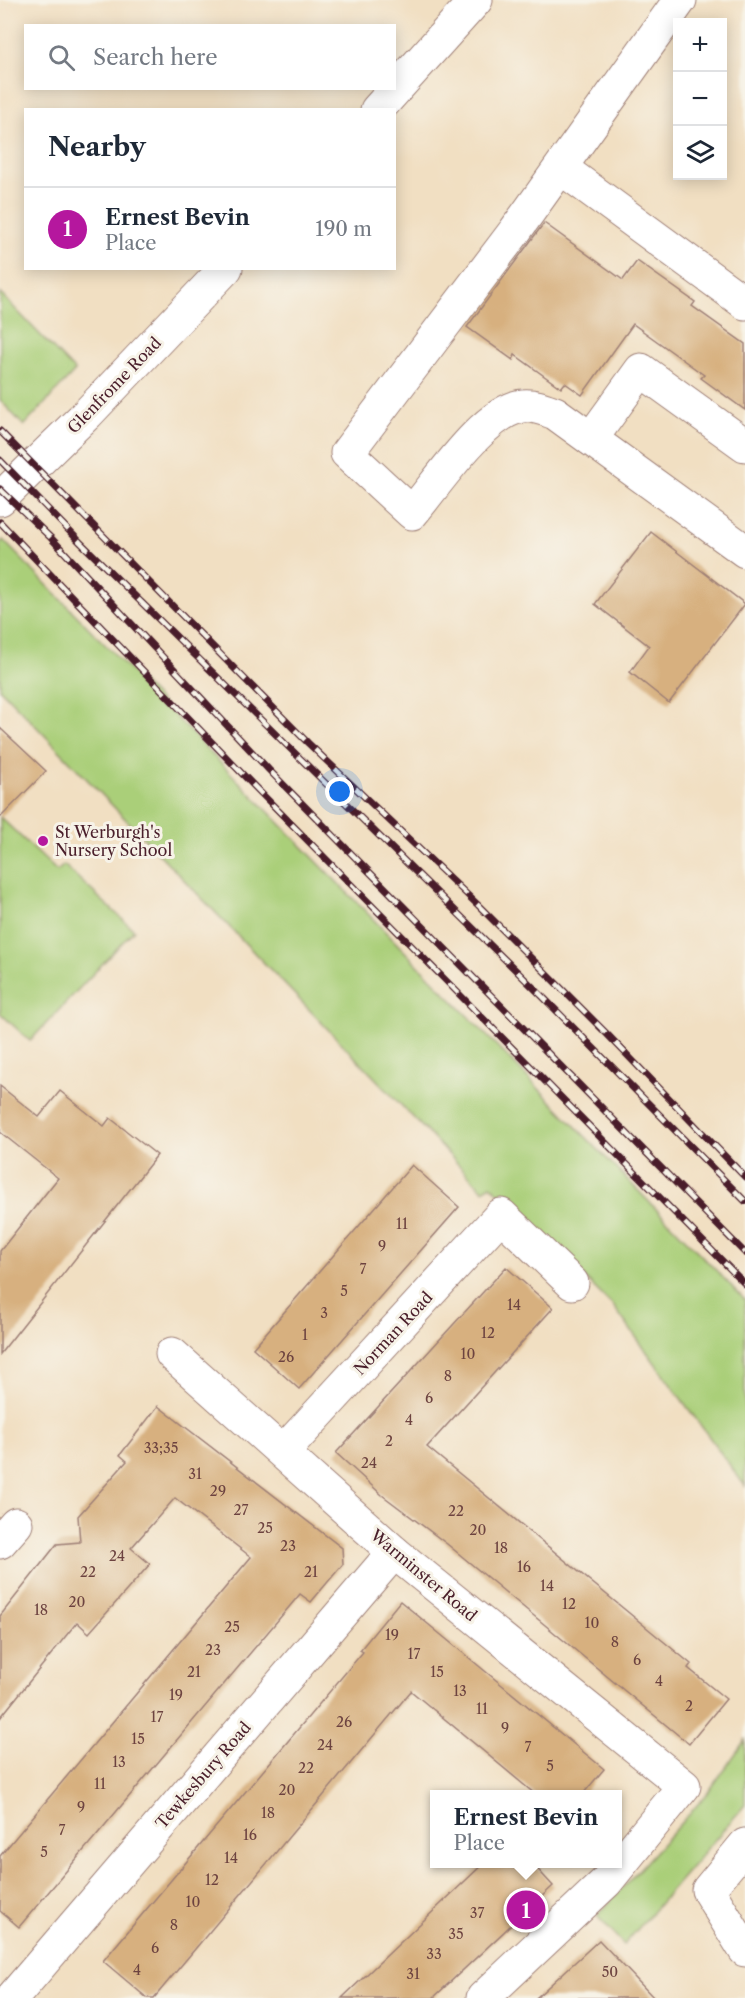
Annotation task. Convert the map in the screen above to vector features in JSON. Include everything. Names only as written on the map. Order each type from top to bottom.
[{"type":"street","points":[[396,89],[476,0]]},
{"type":"street","points":[[680,0],[561,168],[347,453],[412,513],[485,425],[511,409],[538,407],[555,413],[745,551]]},
{"type":"street","points":[[379,108],[395,90]]},
{"type":"street","points":[[561,168],[745,303]]},
{"type":"street","name":"Glenfrome Road","points":[[0,499],[87,414],[224,270]]},
{"type":"street","points":[[591,439],[641,370],[745,445]]},
{"type":"street","name":"Norman Road","points":[[284,1451],[501,1215],[572,1283]]},
{"type":"street","name":"Warminster Road","points":[[172,1354],[284,1451],[394,1552],[684,1786],[622,1862]]},
{"type":"street","name":"Tewkesbury Road","points":[[12,1998],[394,1552]]},
{"type":"street","points":[[745,1845],[708,1890],[745,1950]]},
{"type":"street","name":"Warminster Road","points":[[483,1998],[606,1882],[617,1868]]},
{"type":"green space","points":[[0,293],[75,371],[24,426],[0,400]]},
{"type":"green space","points":[[3,540],[745,1300],[745,1486],[614,1307],[491,1185],[483,1190],[0,689],[0,543]]},
{"type":"green space","points":[[0,817],[57,871],[64,865],[134,930],[30,1041],[0,1013]]},
{"type":"green space","points":[[745,1740],[745,1805],[624,1945],[597,1916],[707,1794]]},
{"type":"building","points":[[544,223],[623,280],[637,261],[695,302],[692,306],[745,344],[745,410],[701,378],[704,375],[633,324],[582,395],[565,383],[561,388],[515,355],[513,360],[467,327]]},
{"type":"building","points":[[651,532],[745,604],[669,703],[630,672],[649,646],[595,604]]},
{"type":"building","points":[[0,728],[46,771],[0,818]]},
{"type":"building","points":[[0,1086],[39,1117],[60,1091],[104,1126],[110,1118],[157,1155],[0,1354],[0,1251],[58,1178],[0,1132]]},
{"type":"building","points":[[412,1165],[459,1207],[299,1389],[253,1348]]},
{"type":"building","points":[[506,1267],[553,1308],[427,1447],[691,1664],[688,1668],[726,1699],[689,1744],[447,1544],[382,1495],[336,1453]]},
{"type":"building","points":[[158,1406],[342,1548],[343,1564],[311,1602],[300,1594],[19,1927],[0,1911],[0,1856],[251,1557],[175,1498],[131,1548],[150,1564],[89,1633],[77,1622],[0,1718],[0,1616],[57,1544],[80,1542],[78,1516],[127,1461],[120,1455]]},
{"type":"building","points":[[400,1601],[604,1769],[586,1790],[530,1790],[411,1691],[154,1998],[147,1998],[103,1961],[363,1652],[360,1650]]},
{"type":"building","points":[[479,1868],[537,1868],[553,1886],[433,1998],[342,1998]]},
{"type":"building","points":[[599,1940],[654,1998],[536,1998]]},
{"type":"railway","points":[[0,431],[308,743],[478,905],[606,1033],[745,1177]]},
{"type":"railway","points":[[0,460],[81,543],[542,996],[745,1201]]},
{"type":"railway","points":[[0,489],[51,538],[269,770],[745,1253]]},
{"type":"railway","points":[[0,522],[253,785],[745,1284]]},
{"type":"place","name":"St Werburgh's Nursery School","points":[[43,841]]},
{"type":"place","name":"Ernest Bevin","points":[[526,1910]]}]
